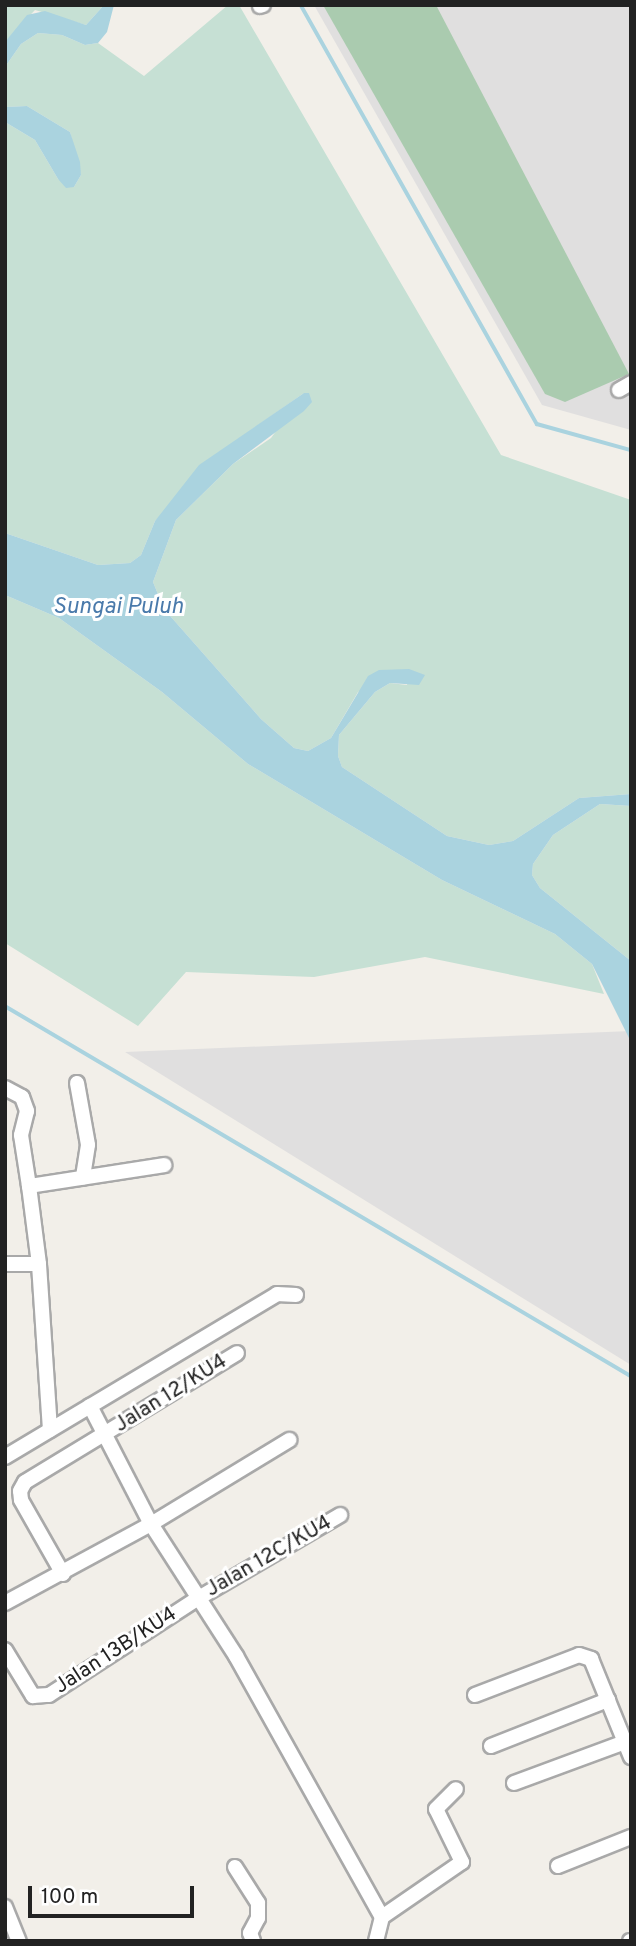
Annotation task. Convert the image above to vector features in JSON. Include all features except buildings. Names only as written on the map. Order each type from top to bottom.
[{"type":"street","points":[[77,1083],[88,1145],[83,1178]]},
{"type":"street","points":[[5,1087],[22,1097],[27,1111],[21,1135],[39,1264],[50,1430]]},
{"type":"street","points":[[29,1186],[164,1165]]},
{"type":"street","points":[[5,1264],[39,1264]]},
{"type":"street","points":[[5,1457],[277,1294],[296,1295]]},
{"type":"street","name":"Jalan 12/KU4","points":[[63,1574],[20,1491],[25,1482],[237,1353]]},
{"type":"street","points":[[90,1406],[151,1524],[236,1656],[382,1917]]},
{"type":"street","points":[[5,1603],[151,1524],[289,1440]]},
{"type":"street","name":"Jalan 12C/KU4","points":[[197,1599],[340,1515]]},
{"type":"street","name":"Jalan 13B/KU4","points":[[5,1650],[33,1696],[49,1695],[197,1599]]},
{"type":"street","points":[[475,1695],[579,1655],[591,1659],[631,1756]]},
{"type":"street","points":[[491,1746],[608,1700]]},
{"type":"street","points":[[514,1783],[625,1742]]},
{"type":"street","points":[[376,1941],[382,1917],[463,1862],[436,1809],[456,1789]]},
{"type":"street","points":[[558,1866],[631,1837]]},
{"type":"street","points":[[235,1867],[258,1903],[250,1933],[253,1941]]},
{"type":"street","points":[[5,1907],[19,1941]]},
{"type":"shaded area","points":[[314,5],[631,5],[631,430],[542,405]]},
{"type":"shaded area","points":[[631,1031],[631,1365],[125,1052]]},
{"type":"green space","points":[[5,5],[104,5],[86,25],[35,10],[5,42]]},
{"type":"green space","points":[[228,5],[239,5],[501,455],[631,500],[631,794],[579,798],[513,841],[489,845],[447,836],[342,767],[338,756],[339,735],[375,692],[390,683],[407,685],[409,669],[358,692],[331,738],[308,751],[294,748],[261,719],[164,609],[153,582],[176,520],[233,464],[271,438],[304,393],[251,430],[155,521],[141,555],[130,563],[98,565],[5,533],[5,122],[35,140],[58,179],[74,187],[81,175],[70,132],[27,106],[5,107],[5,67],[21,44],[38,33],[62,35],[85,45],[98,43],[144,76]]},
{"type":"green space","points":[[323,5],[436,5],[629,374],[565,402],[545,394]]},
{"type":"green space","points":[[5,595],[59,618],[162,692],[248,764],[442,880],[555,934],[592,964],[604,994],[425,957],[314,977],[186,972],[138,1026],[5,943]]},
{"type":"green space","points":[[600,804],[631,806],[631,961],[540,888],[532,875],[533,864],[553,835]]},
{"type":"water","points":[[104,5],[114,5],[107,32],[98,43],[85,45],[62,35],[38,33],[21,44],[5,67],[5,42],[27,15],[45,11],[86,25]]},
{"type":"water","points":[[27,106],[70,132],[80,162],[81,175],[74,187],[66,188],[58,179],[35,140],[5,122],[5,107]]},
{"type":"water","name":"Sungai Puluh","points":[[304,393],[309,393],[312,402],[304,411],[233,464],[176,520],[153,582],[164,609],[261,719],[294,748],[308,751],[331,738],[368,676],[379,670],[409,669],[425,675],[419,685],[390,683],[375,692],[339,735],[338,756],[342,767],[447,836],[489,845],[513,841],[579,798],[631,794],[631,806],[600,804],[553,835],[533,864],[532,875],[540,888],[631,961],[631,1042],[592,964],[555,934],[442,880],[248,764],[162,692],[59,618],[5,595],[5,533],[98,565],[130,563],[141,555],[155,521],[199,465]]},
{"type":"waterway","points":[[301,5],[537,424],[631,450]]},
{"type":"waterway","points":[[5,1006],[631,1376]]}]
